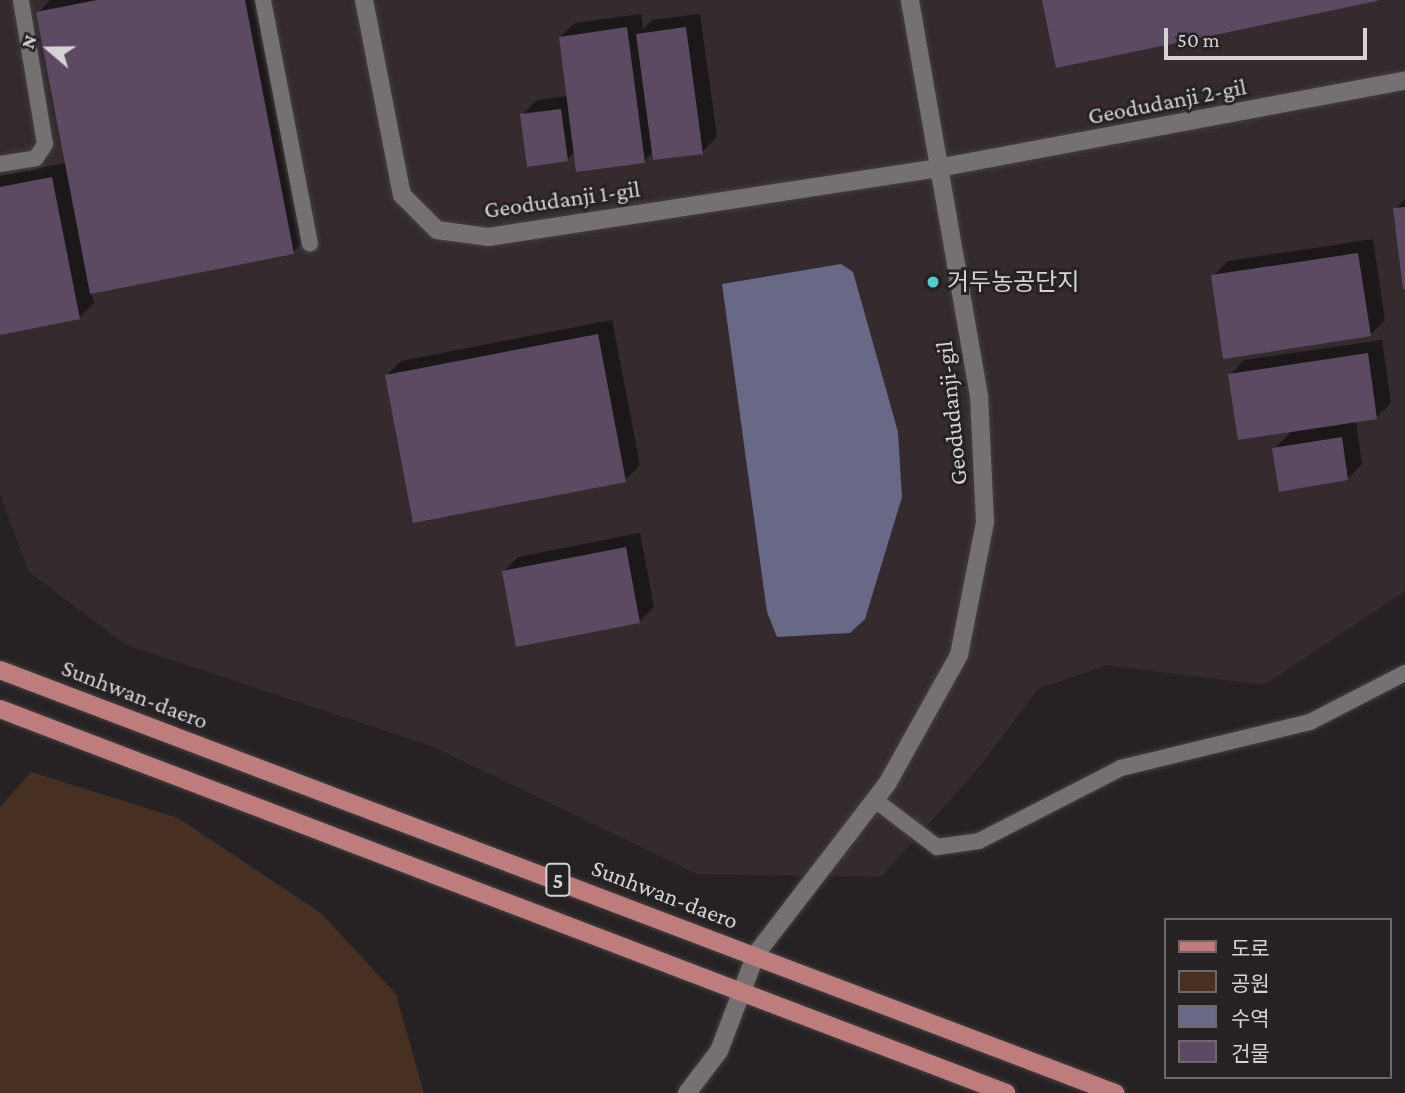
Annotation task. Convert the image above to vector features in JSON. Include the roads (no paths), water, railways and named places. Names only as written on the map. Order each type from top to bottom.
[{"type":"main road","name":"Sunhwan-daero","points":[[0,670],[756,954],[1115,1093]]},
{"type":"main road","name":"5","points":[[0,709],[1006,1093]]},
{"type":"street","name":"Geodudanji 1-gil","points":[[365,0],[402,195],[437,230],[488,237],[938,168]]},
{"type":"street","name":"Geodudanji-gil","points":[[687,1093],[719,1051],[738,992],[756,954],[875,800],[959,655],[985,522],[979,396],[910,0]]},
{"type":"street","name":"Geodudanji 2-gil","points":[[938,168],[1405,81]]},
{"type":"lane","points":[[0,164],[36,158],[44,144],[21,0]]},
{"type":"lane","points":[[263,0],[310,243]]},
{"type":"lane","points":[[875,800],[937,847],[979,841],[1121,768],[1310,722],[1405,673]]},
{"type":"water","points":[[841,264],[853,272],[898,432],[902,497],[865,619],[850,633],[777,637],[767,612],[722,284]]},
{"type":"place","name":"거두농공단지","points":[[933,282]]}]
